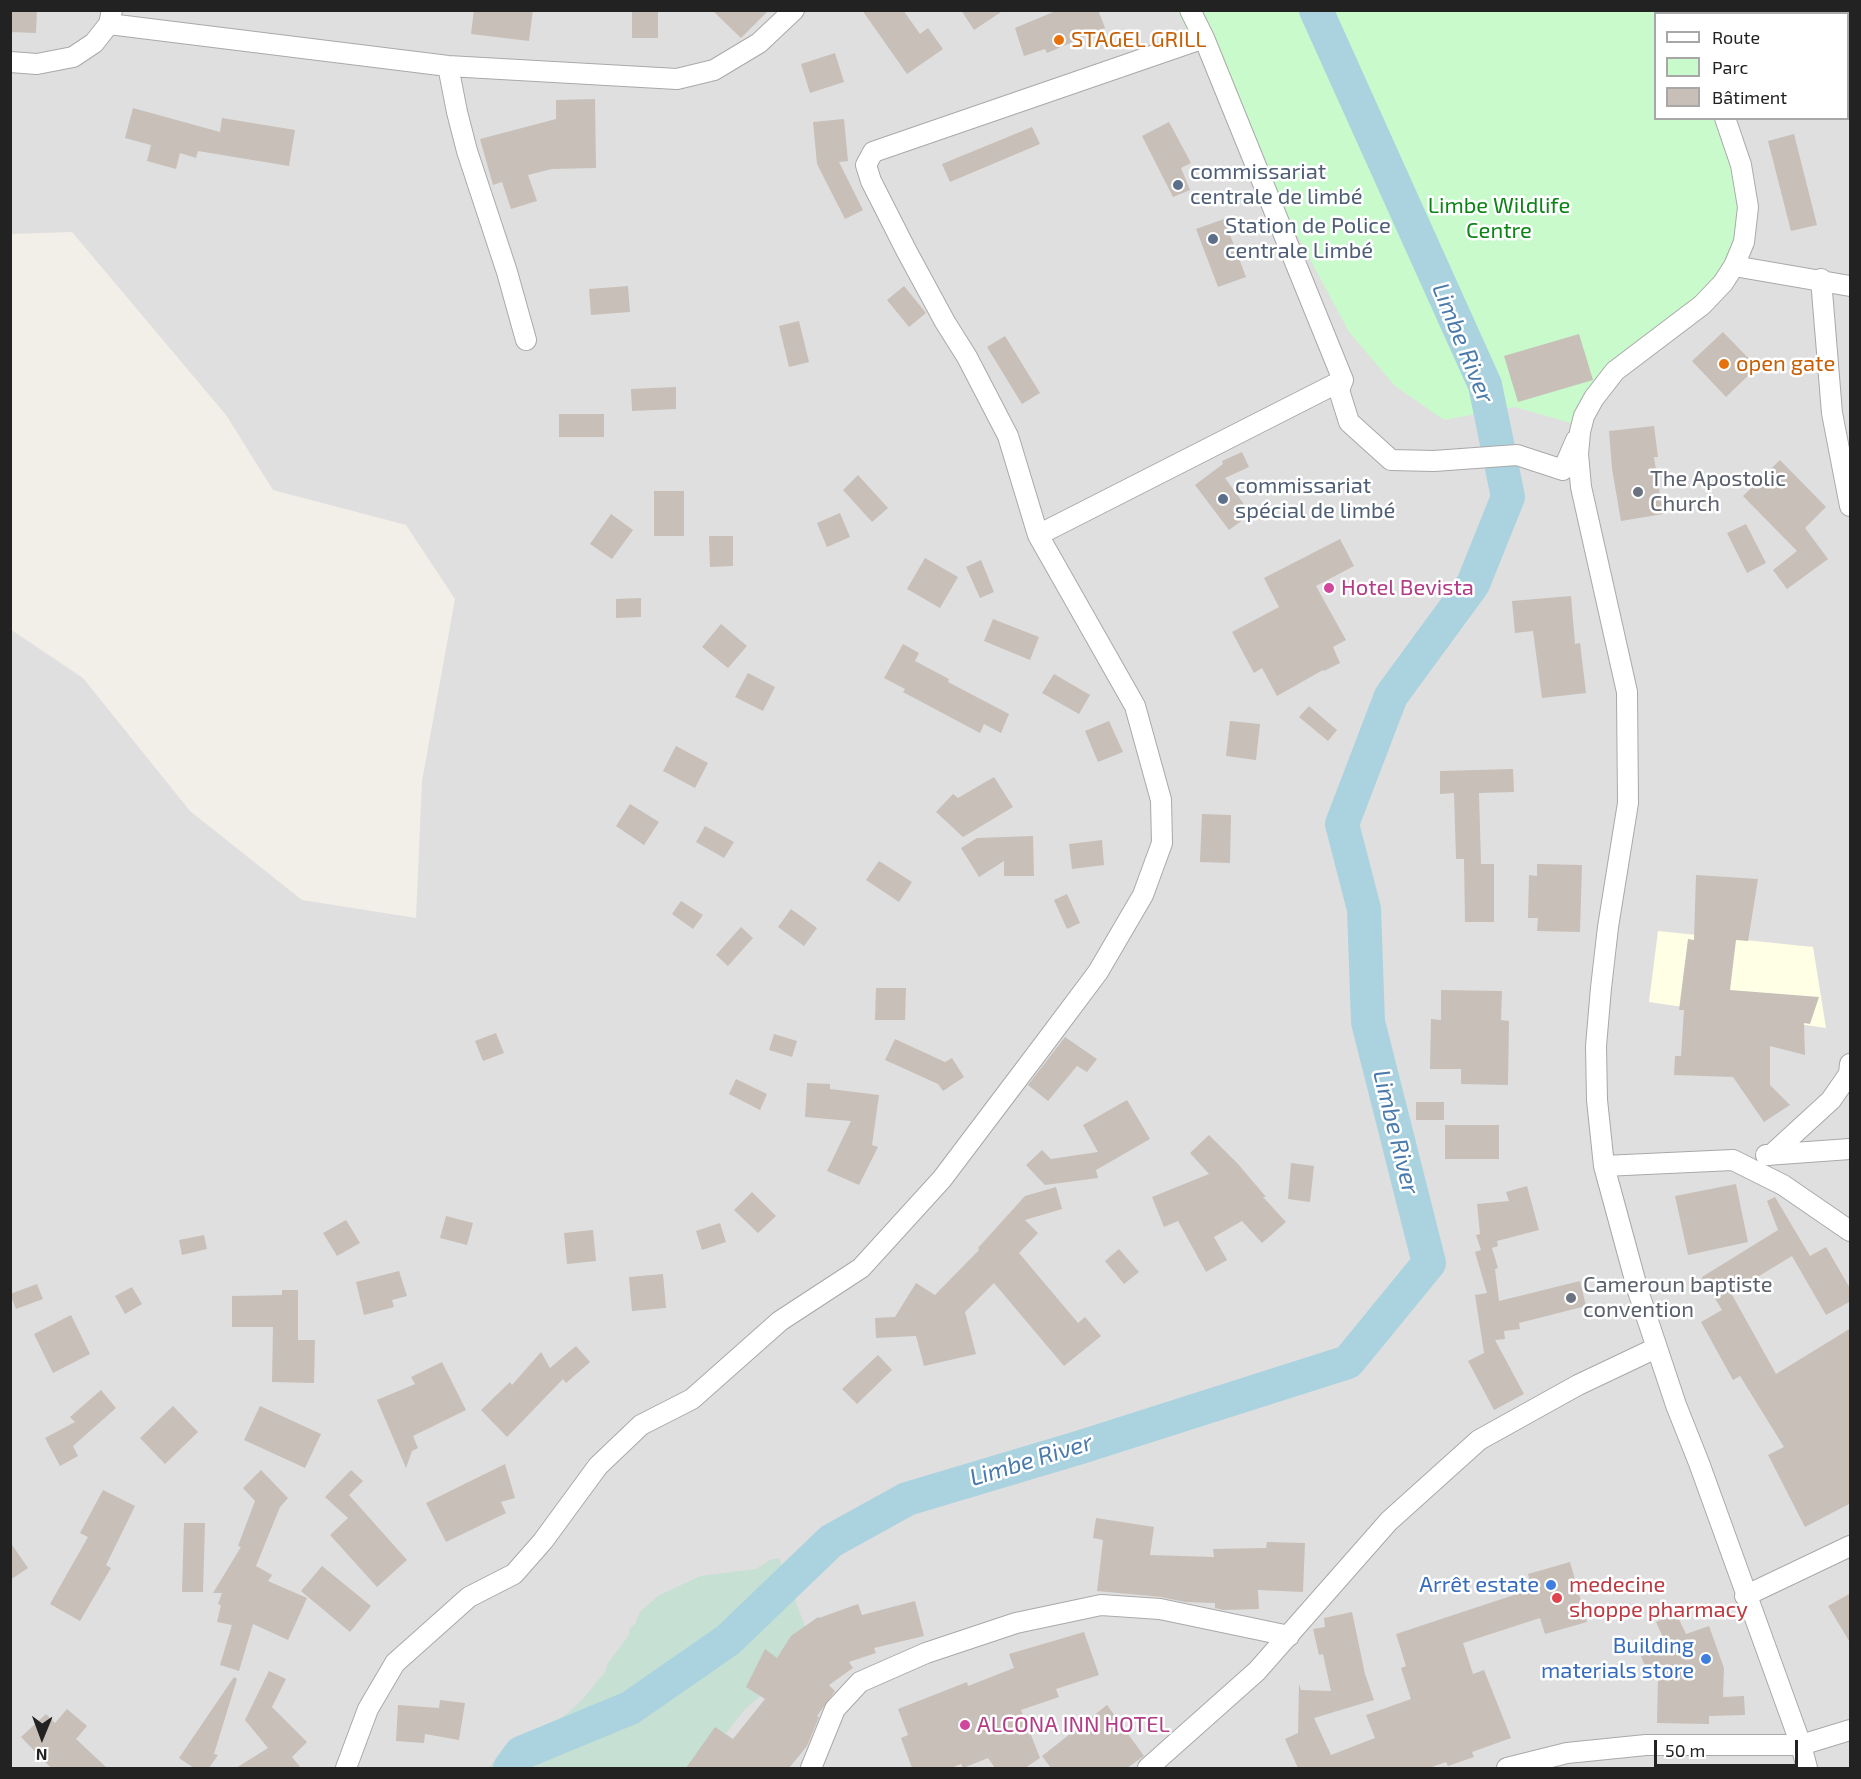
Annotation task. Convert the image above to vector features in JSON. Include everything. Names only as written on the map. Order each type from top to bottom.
[{"type":"street","points":[[10,62],[37,64],[73,57],[94,43],[111,17],[448,66],[677,79],[714,70],[759,43],[794,10]]},
{"type":"street","points":[[1190,10],[1204,38],[1343,380],[1339,390],[1349,422],[1390,460],[1470,460],[1517,455],[1563,470],[1580,432]]},
{"type":"street","points":[[346,1768],[368,1709],[395,1663],[469,1597],[514,1574],[543,1541],[598,1466],[641,1425],[692,1399],[780,1321],[861,1268],[942,1179],[1098,972],[1137,905],[1162,843],[1161,800],[1135,706],[1038,535],[1008,436],[967,357],[906,250],[871,181],[866,165],[873,152],[1204,38]]},
{"type":"street","points":[[448,66],[467,151],[507,272],[526,340]]},
{"type":"street","points":[[1726,120],[1741,165],[1748,207],[1744,242],[1734,266],[1724,283],[1702,305],[1615,371],[1594,398],[1584,416],[1580,432],[1578,454],[1581,487],[1627,692],[1628,803],[1608,927],[1596,1046],[1597,1100],[1604,1166],[1638,1291],[1656,1348],[1807,1768]]},
{"type":"street","points":[[1734,266],[1821,279],[1851,286]]},
{"type":"street","points":[[1821,279],[1832,413],[1851,506]]},
{"type":"street","points":[[1038,535],[1343,380]]},
{"type":"street","points":[[1771,1155],[1831,1100],[1849,1074],[1851,1064]]},
{"type":"street","points":[[1604,1166],[1733,1160],[1851,1149]]},
{"type":"street","points":[[1733,1160],[1783,1185],[1851,1231]]},
{"type":"street","points":[[1148,1768],[1257,1671],[1389,1521],[1479,1440],[1578,1385],[1656,1348]]},
{"type":"street","points":[[1745,1596],[1851,1546]]},
{"type":"street","points":[[811,1768],[835,1709],[860,1682],[926,1653],[1016,1623],[1101,1605],[1160,1609],[1289,1636]]},
{"type":"street","points":[[1507,1768],[1567,1752],[1646,1745],[1801,1746],[1851,1730]]},
{"type":"shaded area","points":[[11,11],[1850,11],[1850,1768],[11,1768],[10,629],[83,678],[190,811],[302,900],[416,918],[422,781],[455,599],[406,525],[273,490],[226,415],[72,232],[11,234]]},
{"type":"shaded area","points":[[1658,931],[1813,947],[1826,1028],[1649,1002]]},
{"type":"shaded area","points":[[779,1558],[814,1650],[745,1709],[720,1741],[708,1768],[488,1768],[499,1757],[510,1755],[533,1744],[582,1700],[605,1672],[608,1663],[629,1635],[629,1629],[635,1624],[640,1612],[658,1596],[700,1576],[756,1569],[770,1560]]},
{"type":"green space","name":"Limbe Wildlife Centre","points":[[1177,11],[1684,11],[1654,12],[1654,120],[1718,120],[1745,205],[1741,241],[1714,286],[1578,410],[1571,423],[1515,407],[1444,420],[1395,386],[1349,332]]},
{"type":"building","points":[[10,10],[37,10],[36,33],[10,32]]},
{"type":"building","points":[[474,10],[533,10],[529,41],[471,34]]},
{"type":"building","points":[[632,10],[658,10],[658,38],[632,38]]},
{"type":"building","points":[[712,10],[769,10],[741,38]]},
{"type":"building","points":[[862,10],[903,10],[920,34],[928,28],[943,49],[907,74]]},
{"type":"building","points":[[961,10],[1004,10],[974,30]]},
{"type":"building","name":"STAGEL GRILL","points":[[1058,10],[1098,10],[1105,28],[1047,53],[1045,49],[1024,56],[1015,28]]},
{"type":"building","points":[[835,53],[844,82],[810,93],[801,64]]},
{"type":"building","points":[[595,99],[596,168],[552,169],[528,175],[537,201],[511,209],[502,182],[493,185],[480,139],[556,119],[556,100]]},
{"type":"building","points":[[133,108],[220,132],[222,118],[295,130],[289,166],[198,151],[196,158],[180,153],[176,169],[147,161],[151,145],[125,138]]},
{"type":"building","points":[[844,119],[848,161],[839,162],[863,210],[845,219],[817,164],[813,122]]},
{"type":"building","points":[[1169,122],[1191,163],[1181,168],[1190,190],[1173,197],[1142,136]]},
{"type":"building","points":[[1032,127],[1040,144],[950,182],[942,164]]},
{"type":"building","points":[[1794,134],[1817,225],[1791,231],[1768,141]]},
{"type":"building","points":[[1224,219],[1246,277],[1218,287],[1196,229]]},
{"type":"building","points":[[628,286],[630,312],[591,315],[589,289]]},
{"type":"building","points":[[904,286],[926,313],[909,327],[887,300]]},
{"type":"building","points":[[799,321],[809,362],[789,367],[779,326]]},
{"type":"building","name":"open gate","points":[[1723,332],[1757,367],[1726,397],[1692,361]]},
{"type":"building","points":[[1579,334],[1593,380],[1518,402],[1504,356]]},
{"type":"building","points":[[1005,336],[1040,393],[1022,404],[987,347]]},
{"type":"building","points":[[676,387],[676,409],[632,411],[631,389]]},
{"type":"building","points":[[559,414],[604,414],[604,437],[559,437]]},
{"type":"building","points":[[1654,426],[1658,457],[1654,457],[1663,514],[1621,521],[1612,469],[1609,431]]},
{"type":"building","name":"commissariat spécial de limbé","points":[[1242,452],[1249,467],[1225,478],[1251,514],[1229,530],[1195,485],[1223,464],[1222,461]]},
{"type":"building","points":[[1780,460],[1826,507],[1805,528],[1828,559],[1787,589],[1773,570],[1797,551],[1743,496]]},
{"type":"building","points":[[858,475],[888,508],[872,522],[843,490]]},
{"type":"building","points":[[654,491],[684,491],[684,536],[654,536]]},
{"type":"building","points":[[840,513],[850,537],[827,547],[817,523]]},
{"type":"building","points":[[611,514],[633,530],[612,559],[590,544]]},
{"type":"building","points":[[1746,524],[1766,563],[1747,573],[1727,533]]},
{"type":"building","points":[[709,536],[733,536],[733,566],[710,567]]},
{"type":"building","points":[[1340,539],[1354,566],[1316,586],[1346,640],[1333,647],[1340,663],[1277,696],[1262,668],[1254,673],[1232,632],[1279,607],[1264,578]]},
{"type":"building","points":[[925,558],[958,577],[940,608],[907,589]]},
{"type":"building","points":[[981,560],[994,592],[980,598],[966,567]]},
{"type":"building","points":[[1571,596],[1575,644],[1580,643],[1586,693],[1542,698],[1533,631],[1515,633],[1512,601]]},
{"type":"building","points":[[641,598],[641,617],[616,618],[616,599]]},
{"type":"building","points":[[993,619],[1039,637],[1030,660],[984,641]]},
{"type":"building","points":[[721,624],[747,646],[728,668],[702,647]]},
{"type":"building","points":[[903,644],[919,653],[915,661],[949,679],[948,682],[1009,714],[1001,733],[984,724],[980,733],[903,692],[905,689],[884,678]]},
{"type":"building","points":[[748,673],[775,687],[763,711],[735,697]]},
{"type":"building","points":[[1054,674],[1090,695],[1079,714],[1042,693]]},
{"type":"building","points":[[1309,706],[1337,730],[1328,741],[1299,717]]},
{"type":"building","points":[[1109,721],[1123,752],[1098,762],[1085,731]]},
{"type":"building","points":[[1230,721],[1260,724],[1256,760],[1226,756]]},
{"type":"building","points":[[676,746],[708,763],[695,788],[663,771]]},
{"type":"building","points":[[1513,769],[1514,792],[1479,793],[1481,864],[1494,864],[1494,922],[1465,922],[1464,859],[1456,859],[1454,793],[1440,794],[1440,771]]},
{"type":"building","points":[[994,777],[1013,807],[963,837],[936,812],[953,794],[958,798]]},
{"type":"building","points":[[630,804],[659,822],[644,845],[616,826]]},
{"type":"building","points":[[1202,814],[1231,815],[1230,863],[1200,862]]},
{"type":"building","points":[[705,826],[734,842],[724,858],[696,842]]},
{"type":"building","points":[[1033,836],[1034,876],[1004,876],[1004,861],[979,877],[961,848],[977,838]]},
{"type":"building","points":[[1102,840],[1104,865],[1072,869],[1069,844]]},
{"type":"building","points":[[879,861],[912,882],[899,902],[866,880]]},
{"type":"building","points":[[1537,864],[1582,865],[1580,932],[1537,931],[1538,918],[1528,918],[1529,875],[1537,876]]},
{"type":"building","points":[[1696,875],[1758,879],[1748,941],[1736,940],[1730,990],[1819,997],[1810,1024],[1804,1023],[1805,1055],[1770,1046],[1770,1085],[1790,1105],[1764,1122],[1733,1077],[1674,1075],[1675,1056],[1681,1056],[1684,1010],[1679,1010],[1688,939],[1694,940]]},
{"type":"building","points":[[1067,894],[1080,923],[1067,929],[1054,900]]},
{"type":"building","points":[[681,901],[703,915],[693,929],[672,914]]},
{"type":"building","points":[[791,909],[817,928],[804,946],[778,927]]},
{"type":"building","points":[[741,927],[753,938],[728,966],[716,955]]},
{"type":"building","points":[[876,988],[906,988],[905,1020],[875,1020]]},
{"type":"building","points":[[1441,990],[1502,991],[1501,1020],[1509,1021],[1508,1085],[1461,1084],[1461,1069],[1430,1069],[1431,1019],[1441,1020]]},
{"type":"building","points":[[496,1033],[504,1053],[483,1061],[475,1041]]},
{"type":"building","points":[[774,1034],[797,1041],[792,1057],[769,1050]]},
{"type":"building","points":[[1065,1037],[1097,1059],[1087,1072],[1077,1066],[1048,1101],[1028,1085]]},
{"type":"building","points":[[895,1039],[945,1062],[952,1058],[964,1077],[943,1091],[938,1084],[885,1060]]},
{"type":"building","points":[[736,1079],[767,1094],[760,1110],[729,1094]]},
{"type":"building","points":[[807,1083],[830,1084],[830,1089],[879,1095],[872,1145],[878,1147],[859,1185],[827,1171],[851,1121],[805,1117]]},
{"type":"building","points":[[1127,1100],[1150,1139],[1096,1170],[1098,1178],[1045,1185],[1026,1165],[1042,1150],[1051,1159],[1098,1152],[1083,1125]]},
{"type":"building","points":[[1416,1102],[1444,1102],[1444,1120],[1416,1120]]},
{"type":"building","points":[[1445,1125],[1499,1125],[1499,1159],[1445,1159]]},
{"type":"building","points":[[1209,1135],[1238,1164],[1286,1222],[1262,1243],[1242,1221],[1214,1237],[1227,1260],[1206,1272],[1178,1221],[1164,1227],[1152,1197],[1209,1174],[1190,1153]]},
{"type":"building","points":[[1291,1163],[1314,1166],[1310,1202],[1288,1199]]},
{"type":"building","points":[[1736,1184],[1748,1242],[1688,1255],[1675,1196]]},
{"type":"building","points":[[1527,1186],[1539,1230],[1497,1241],[1498,1246],[1492,1248],[1498,1268],[1495,1269],[1499,1301],[1580,1281],[1586,1306],[1519,1323],[1520,1329],[1504,1331],[1505,1339],[1495,1340],[1524,1394],[1494,1410],[1468,1361],[1484,1353],[1475,1295],[1487,1293],[1475,1252],[1481,1250],[1476,1235],[1480,1234],[1477,1204],[1509,1201],[1506,1192]]},
{"type":"building","points":[[1056,1187],[1062,1209],[1025,1220],[1038,1233],[1019,1253],[1078,1323],[1085,1317],[1101,1336],[1064,1366],[994,1283],[965,1312],[976,1354],[924,1366],[916,1336],[876,1338],[875,1318],[895,1317],[916,1283],[935,1295],[979,1250],[978,1248],[1025,1196]]},
{"type":"building","points":[[752,1192],[776,1216],[758,1233],[734,1210]]},
{"type":"building","points":[[1775,1197],[1810,1256],[1826,1247],[1851,1290],[1851,1301],[1826,1315],[1792,1256],[1731,1293],[1776,1374],[1851,1328],[1851,1503],[1805,1527],[1768,1455],[1784,1447],[1740,1376],[1733,1380],[1701,1322],[1722,1310],[1702,1277],[1778,1230],[1767,1201]]},
{"type":"building","points":[[446,1216],[473,1223],[467,1245],[440,1238]]},
{"type":"building","points":[[346,1220],[360,1243],[337,1256],[323,1233]]},
{"type":"building","points":[[720,1223],[726,1242],[702,1250],[696,1231]]},
{"type":"building","points":[[593,1230],[596,1261],[567,1264],[564,1233]]},
{"type":"building","points":[[204,1235],[207,1249],[182,1255],[179,1240]]},
{"type":"building","points":[[1119,1249],[1139,1272],[1124,1284],[1105,1261]]},
{"type":"building","points":[[399,1271],[407,1296],[392,1300],[394,1307],[364,1315],[356,1282]]},
{"type":"building","points":[[663,1274],[666,1308],[632,1311],[629,1277]]},
{"type":"building","points":[[37,1284],[43,1299],[16,1309],[10,1294]]},
{"type":"building","points":[[132,1287],[142,1304],[125,1314],[115,1296]]},
{"type":"building","points":[[282,1290],[298,1290],[298,1340],[315,1340],[314,1383],[272,1382],[273,1327],[232,1327],[232,1296],[282,1295]]},
{"type":"building","points":[[71,1315],[90,1354],[53,1373],[34,1334]]},
{"type":"building","points":[[576,1346],[590,1362],[566,1383],[563,1379],[507,1437],[481,1410],[510,1382],[512,1385],[541,1352],[550,1368]]},
{"type":"building","points":[[878,1355],[892,1370],[857,1404],[842,1389]]},
{"type":"building","points":[[442,1362],[466,1410],[413,1436],[418,1448],[412,1451],[406,1468],[377,1400],[415,1384],[411,1377]]},
{"type":"building","points":[[101,1390],[116,1408],[73,1446],[78,1456],[60,1466],[45,1438],[75,1422],[70,1417]]},
{"type":"building","points":[[173,1406],[198,1432],[165,1464],[140,1438]]},
{"type":"building","points":[[260,1406],[321,1434],[305,1468],[244,1440]]},
{"type":"building","points":[[505,1464],[515,1498],[501,1502],[506,1513],[446,1542],[426,1503]]},
{"type":"building","points":[[261,1470],[288,1498],[280,1507],[256,1566],[272,1575],[268,1581],[307,1598],[288,1640],[253,1624],[239,1671],[220,1665],[232,1625],[217,1622],[221,1605],[218,1604],[222,1593],[213,1593],[241,1547],[238,1546],[255,1501],[243,1488]]},
{"type":"building","points":[[351,1470],[363,1481],[349,1495],[407,1560],[377,1587],[330,1535],[348,1518],[325,1497]]},
{"type":"building","points":[[103,1490],[135,1506],[106,1565],[111,1568],[80,1621],[50,1604],[88,1537],[80,1533]]},
{"type":"building","points":[[1096,1518],[1154,1527],[1150,1555],[1214,1557],[1213,1549],[1266,1548],[1267,1542],[1305,1543],[1303,1592],[1258,1590],[1259,1609],[1223,1610],[1215,1608],[1215,1603],[1185,1602],[1161,1597],[1097,1591],[1103,1540],[1093,1538]]},
{"type":"building","points":[[184,1523],[205,1523],[203,1592],[182,1592]]},
{"type":"building","points":[[10,1542],[28,1568],[10,1580]]},
{"type":"building","points":[[1570,1562],[1587,1622],[1545,1634],[1540,1618],[1463,1643],[1473,1674],[1484,1670],[1511,1738],[1472,1752],[1474,1757],[1448,1766],[1446,1762],[1429,1768],[1298,1768],[1285,1739],[1298,1733],[1299,1684],[1301,1690],[1331,1691],[1323,1654],[1319,1655],[1313,1629],[1325,1627],[1324,1618],[1352,1612],[1365,1674],[1374,1700],[1314,1718],[1331,1755],[1375,1738],[1366,1715],[1411,1699],[1401,1668],[1406,1666],[1396,1634],[1532,1589],[1528,1574]]},
{"type":"building","points":[[322,1566],[371,1606],[350,1632],[301,1591]]},
{"type":"building","points":[[1851,1593],[1851,1644],[1828,1606]]},
{"type":"building","points":[[915,1601],[924,1636],[874,1648],[876,1653],[849,1662],[853,1668],[829,1685],[835,1691],[817,1716],[819,1717],[807,1746],[789,1768],[686,1768],[715,1727],[733,1739],[765,1699],[746,1687],[765,1649],[777,1658],[791,1636],[818,1617],[858,1604],[862,1615]]},
{"type":"building","points":[[1676,1613],[1686,1634],[1709,1626],[1724,1668],[1723,1697],[1744,1696],[1745,1715],[1709,1716],[1709,1724],[1657,1723],[1658,1677],[1650,1679],[1639,1651],[1665,1642],[1656,1622]]},
{"type":"building","points":[[1084,1632],[1099,1675],[1056,1689],[1059,1697],[1021,1710],[1040,1758],[1025,1768],[995,1768],[988,1758],[963,1768],[961,1764],[951,1768],[912,1768],[901,1738],[908,1735],[898,1709],[967,1682],[968,1686],[1014,1668],[1009,1654]]},
{"type":"building","points":[[269,1671],[286,1679],[272,1707],[307,1742],[292,1757],[301,1768],[236,1768],[268,1748],[245,1720]]},
{"type":"building","points":[[234,1677],[237,1679],[214,1754],[218,1755],[209,1768],[194,1768],[179,1758]]},
{"type":"building","points":[[440,1700],[465,1703],[459,1740],[425,1734],[424,1743],[396,1741],[398,1705],[439,1708]]},
{"type":"building","points":[[1107,1705],[1144,1756],[1127,1768],[1051,1768],[1042,1756]]},
{"type":"building","points":[[67,1709],[87,1726],[76,1739],[107,1768],[51,1768],[21,1737],[46,1714],[55,1723]]},
{"type":"waterway","name":"Limbe River","points":[[510,1768],[521,1753],[630,1708],[728,1640],[831,1541],[907,1499],[1081,1447],[1348,1362],[1429,1263],[1368,1022],[1364,909],[1342,824],[1391,696],[1473,584],[1508,497],[1485,385],[1316,10]]},
{"type":"place","name":"STAGEL GRILL","points":[[1059,40]]},
{"type":"place","name":"commissariat centrale de limbé","points":[[1178,185]]},
{"type":"place","name":"Station de Police centrale Limbé","points":[[1213,239]]},
{"type":"place","name":"open gate","points":[[1724,364]]},
{"type":"place","name":"The Apostolic Church","points":[[1638,492]]},
{"type":"place","name":"commissariat spécial de limbé","points":[[1223,499]]},
{"type":"place","name":"Hotel Bevista","points":[[1329,588]]},
{"type":"place","name":"Cameroun baptiste convention","points":[[1571,1298]]},
{"type":"place","name":"Arrêt estate","points":[[1551,1585]]},
{"type":"place","name":"medecine shoppe pharmacy","points":[[1557,1598]]},
{"type":"place","name":"Building materials store","points":[[1706,1659]]},
{"type":"place","name":"ALCONA INN HOTEL","points":[[965,1725]]}]
